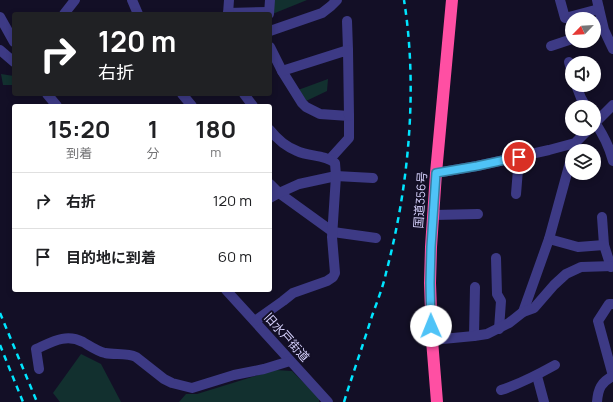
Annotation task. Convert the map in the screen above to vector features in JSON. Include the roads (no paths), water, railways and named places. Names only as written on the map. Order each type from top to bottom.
[{"type":"highway","name":"国道356号","points":[[437,402],[432,340],[430,283],[436,173],[452,0]]},
{"type":"street","points":[[66,12],[75,0]]},
{"type":"street","points":[[132,0],[137,12]]},
{"type":"street","points":[[228,12],[229,0]]},
{"type":"street","points":[[269,12],[270,0]]},
{"type":"street","points":[[560,0],[566,18],[598,5],[604,30],[613,49]]},
{"type":"street","points":[[272,30],[322,13],[332,2]]},
{"type":"street","points":[[0,17],[12,38]]},
{"type":"street","points":[[330,159],[349,138],[347,21]]},
{"type":"street","points":[[551,46],[565,41]]},
{"type":"street","points":[[0,50],[12,60]]},
{"type":"street","points":[[282,71],[348,50]]},
{"type":"street","points":[[272,51],[282,71],[306,107],[320,114],[349,116]]},
{"type":"street","points":[[48,96],[56,104]]},
{"type":"street","points":[[184,96],[190,104]]},
{"type":"street","points":[[601,116],[613,105]]},
{"type":"street","points":[[601,131],[609,146],[613,161]]},
{"type":"street","points":[[255,321],[293,293],[327,281],[333,277],[335,273],[332,237],[336,176],[335,163],[330,159],[297,152],[278,140],[272,132]]},
{"type":"street","points":[[576,144],[583,136]]},
{"type":"street","points":[[436,173],[565,149]]},
{"type":"street","points":[[516,194],[519,157]]},
{"type":"street","points":[[274,195],[299,184],[336,176],[373,178]]},
{"type":"street","points":[[523,312],[548,239],[565,180]]},
{"type":"street","points":[[274,195],[333,232],[376,238]]},
{"type":"street","points":[[434,215],[478,214]]},
{"type":"street","points":[[432,340],[487,334],[509,323],[523,312],[534,308],[566,274],[581,267],[612,266],[604,245],[602,217]]},
{"type":"street","points":[[548,239],[578,247],[604,245]]},
{"type":"street","points":[[496,258],[497,294],[501,301],[499,329]]},
{"type":"street","points":[[474,336],[475,287]]},
{"type":"street","name":"旧水戸街道","points":[[228,292],[328,402]]},
{"type":"street","points":[[597,402],[598,391],[605,380],[613,376],[598,321],[609,304],[613,304]]},
{"type":"street","points":[[39,370],[36,349],[59,339],[66,338],[79,340],[105,353],[132,355],[164,379],[172,383],[192,388],[234,375],[264,369],[290,361]]},
{"type":"street","points":[[501,390],[537,376],[555,365]]},
{"type":"street","points":[[537,376],[544,402]]},
{"type":"railway","points":[[344,402],[383,284],[394,240],[400,206],[409,137],[411,102],[408,33],[404,0]]},
{"type":"railway","points":[[0,313],[37,402]]},
{"type":"railway","points":[[0,345],[23,402]]}]
